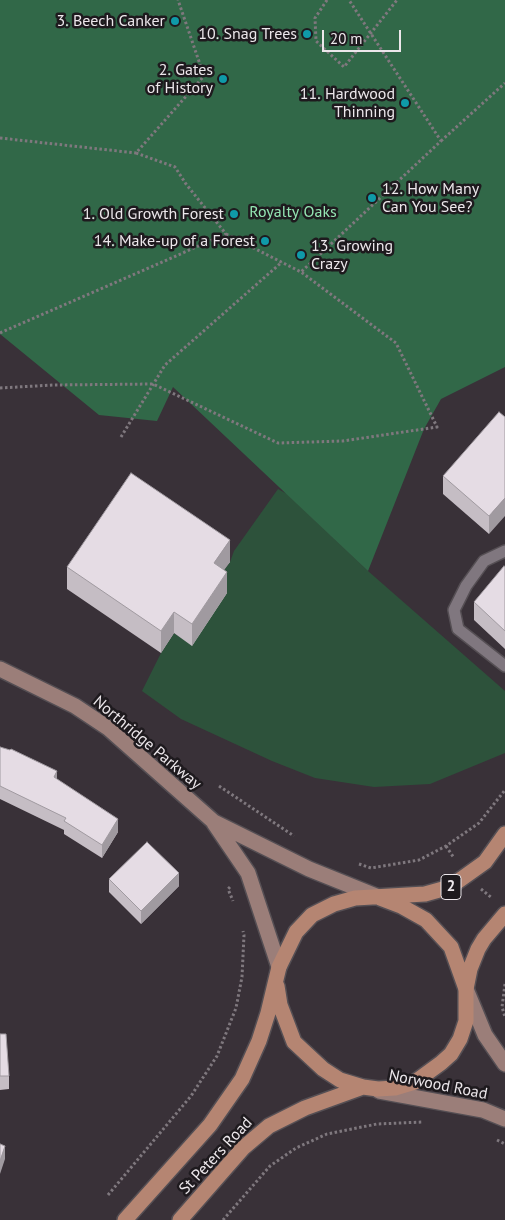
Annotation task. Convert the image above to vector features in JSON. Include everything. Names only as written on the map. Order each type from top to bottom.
[{"type":"main road","name":"2","points":[[376,896],[425,894],[450,887],[485,862],[505,834]]},
{"type":"main road","points":[[466,989],[451,947],[426,920],[401,906],[376,896],[355,898],[334,904],[312,915],[296,932],[279,967],[277,987],[278,996],[294,1042],[323,1069],[340,1080],[363,1087],[378,1089],[395,1088],[414,1082],[430,1072],[450,1054],[460,1039],[466,1021],[466,989],[470,969],[478,949],[501,908]]},
{"type":"main road","name":"St Peters Road","points":[[125,1220],[210,1125],[242,1079],[259,1041],[279,967]]},
{"type":"main road","name":"St Peters Road","points":[[180,1220],[242,1148],[269,1126],[304,1108],[363,1087]]},
{"type":"street","name":"Northridge Parkway","points":[[0,669],[76,706],[108,728],[214,822],[248,873],[279,967]]},
{"type":"street","name":"Northridge Parkway","points":[[214,822],[309,869],[376,896]]},
{"type":"street","points":[[466,989],[485,1035],[505,1064]]},
{"type":"street","name":"Norwood Road","points":[[363,1087],[483,1110],[505,1119]]},
{"type":"lane","points":[[505,552],[484,561],[466,586],[454,610],[458,629],[505,666]]},
{"type":"path","points":[[136,153],[204,76],[178,0]]},
{"type":"path","points":[[327,0],[315,18],[316,41],[344,67],[397,0]]},
{"type":"path","points":[[349,0],[441,142]]},
{"type":"path","points":[[301,272],[505,83]]},
{"type":"path","points":[[0,138],[136,153],[175,167],[186,184],[226,234],[301,272],[396,343],[438,427],[343,441],[278,443],[153,384],[52,384],[0,388]]},
{"type":"path","points":[[0,333],[226,234]]},
{"type":"path","points":[[121,437],[165,365],[282,262]]},
{"type":"path","points":[[219,786],[300,839]]},
{"type":"path","points":[[355,863],[371,868],[419,860],[446,846],[479,823],[505,790]]},
{"type":"path","points":[[446,846],[452,856]]},
{"type":"path","points":[[232,885],[228,889],[236,908]]},
{"type":"path","points":[[478,887],[501,908]]},
{"type":"path","points":[[108,1195],[191,1096],[217,1056],[236,1008],[242,977],[244,935],[241,926]]},
{"type":"path","points":[[505,984],[502,1007],[505,1017]]},
{"type":"path","points":[[223,1220],[270,1166],[296,1148],[327,1134],[377,1124],[424,1122]]},
{"type":"green space","name":"Royalty Oaks","points":[[0,0],[505,0],[505,367],[441,399],[424,429],[368,571],[173,387],[157,421],[99,415],[0,334]]},
{"type":"green space","points":[[278,489],[287,494],[368,571],[505,691],[505,753],[430,784],[374,787],[315,778],[272,761],[181,719],[142,691],[161,653],[174,633],[192,645],[214,584],[230,562],[234,551]]},
{"type":"building","points":[[499,412],[505,417],[505,498],[489,516],[443,476]]},
{"type":"building","points":[[131,473],[230,540],[214,563],[227,572],[192,624],[174,612],[161,631],[67,567]]},
{"type":"building","points":[[505,567],[505,631],[474,602]]},
{"type":"building","points":[[0,747],[11,749],[57,771],[54,777],[118,819],[102,845],[64,821],[66,818],[0,786]]},
{"type":"building","points":[[147,842],[179,873],[141,911],[109,879]]},
{"type":"building","points":[[0,1034],[6,1034],[9,1076],[0,1076]]},
{"type":"building","points":[[0,1144],[5,1146],[0,1161]]},
{"type":"place","name":"3. Beech Canker","points":[[175,21]]},
{"type":"place","name":"10. Snag Trees","points":[[307,34]]},
{"type":"place","name":"2. Gates of History","points":[[223,79]]},
{"type":"place","name":"11. Hardwood Thinning","points":[[405,103]]},
{"type":"place","name":"12. How Many Can You See?","points":[[372,198]]},
{"type":"place","name":"1. Old Growth Forest","points":[[234,214]]},
{"type":"place","name":"14. Make-up of a Forest","points":[[265,241]]},
{"type":"place","name":"13. Growing Crazy","points":[[301,255]]}]
